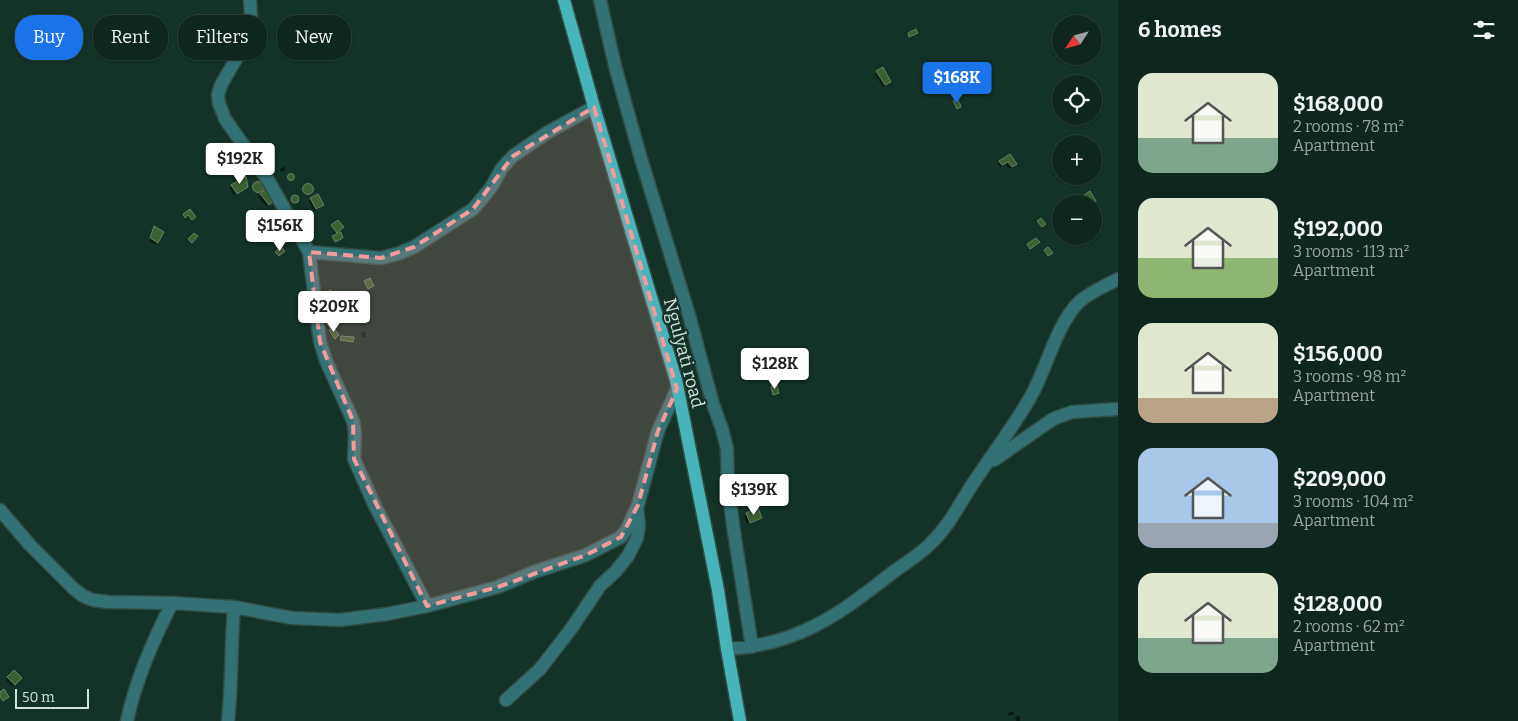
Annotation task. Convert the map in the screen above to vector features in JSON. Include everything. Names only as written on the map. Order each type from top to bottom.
[{"type":"main road","name":"Ngulyati road","points":[[564,0],[677,389],[718,590],[740,721]]},
{"type":"street","points":[[250,0],[252,16],[248,35],[220,85],[218,95],[220,103],[225,119],[268,180],[309,252],[320,342],[326,361],[353,421],[355,434],[354,459],[374,504],[426,606]]},
{"type":"street","points":[[600,0],[615,66],[636,143],[686,306],[712,404],[727,449],[728,488],[752,647]]},
{"type":"street","points":[[309,252],[381,258],[400,254],[414,247],[473,209],[490,189],[502,168],[513,156],[548,132],[594,107]]},
{"type":"street","points":[[727,649],[752,647],[791,636],[834,616],[931,544],[954,517],[970,488],[1030,397],[1069,314],[1079,302],[1090,294],[1118,279]]},
{"type":"street","points":[[0,510],[30,545],[84,596],[93,600],[234,607],[292,618],[340,620],[387,614],[498,587],[586,554],[621,537],[637,508],[658,431],[677,389]]},
{"type":"street","points":[[986,466],[1053,419],[1072,412],[1118,410]]},
{"type":"street","points":[[506,700],[540,669],[571,629],[600,586],[628,556],[637,538],[639,526],[637,508]]},
{"type":"street","points":[[127,721],[133,694],[147,654],[172,603]]},
{"type":"street","points":[[228,721],[234,607]]},
{"type":"highlighted area","points":[[594,107],[677,389],[658,431],[638,505],[621,537],[586,555],[498,587],[427,606],[354,459],[353,421],[320,342],[309,252],[381,258],[414,247],[473,209],[513,156]]},
{"type":"building","points":[[916,29],[918,33],[909,37],[908,33]]},
{"type":"building","points":[[883,67],[891,82],[885,85],[876,71]]},
{"type":"building","points":[[958,99],[961,107],[957,109],[953,101]]},
{"type":"building","points":[[1010,154],[1017,164],[1012,167],[1008,162],[1002,165],[999,161]]},
{"type":"building","points":[[291,173],[295,177],[291,181],[287,177]]},
{"type":"building","points":[[246,176],[248,187],[237,194],[231,185]]},
{"type":"building","points":[[256,182],[260,182],[263,187],[262,191],[256,192],[253,189],[253,185]]},
{"type":"building","points":[[308,183],[314,189],[308,195],[302,189]]},
{"type":"building","points":[[266,188],[275,200],[269,205],[260,194]]},
{"type":"building","points":[[1090,191],[1092,195],[1084,195]]},
{"type":"building","points":[[318,194],[324,205],[316,209],[310,198]]},
{"type":"building","points":[[295,195],[299,199],[295,203],[291,199]]},
{"type":"building","points":[[190,209],[196,217],[192,220],[188,215],[185,218],[183,214]]},
{"type":"building","points":[[1041,218],[1046,224],[1042,227],[1037,221]]},
{"type":"building","points":[[338,220],[344,227],[337,233],[331,225]]},
{"type":"building","points":[[154,226],[164,232],[158,243],[150,238]]},
{"type":"building","points":[[341,232],[343,238],[335,242],[332,236]]},
{"type":"building","points":[[194,233],[198,236],[192,243],[188,239]]},
{"type":"building","points":[[1036,238],[1040,242],[1030,249],[1027,244]]},
{"type":"building","points":[[281,247],[285,251],[279,256],[275,252]]},
{"type":"building","points":[[1048,247],[1053,253],[1048,256],[1044,250]]},
{"type":"building","points":[[370,278],[374,286],[368,289],[364,281]]},
{"type":"building","points":[[331,290],[334,296],[327,299],[324,293]]},
{"type":"building","points":[[349,299],[356,307],[351,311],[344,303]]},
{"type":"building","points":[[326,310],[336,324],[330,328],[320,314]]},
{"type":"building","points":[[333,327],[339,335],[335,339],[329,330]]},
{"type":"building","points":[[341,336],[354,337],[353,342],[340,340]]},
{"type":"building","points":[[777,385],[779,393],[773,395],[771,387]]},
{"type":"building","points":[[758,508],[762,518],[750,523],[746,513]]},
{"type":"building","points":[[14,670],[22,678],[15,685],[7,677]]},
{"type":"building","points":[[4,689],[9,697],[3,701],[0,697],[0,692]]}]
